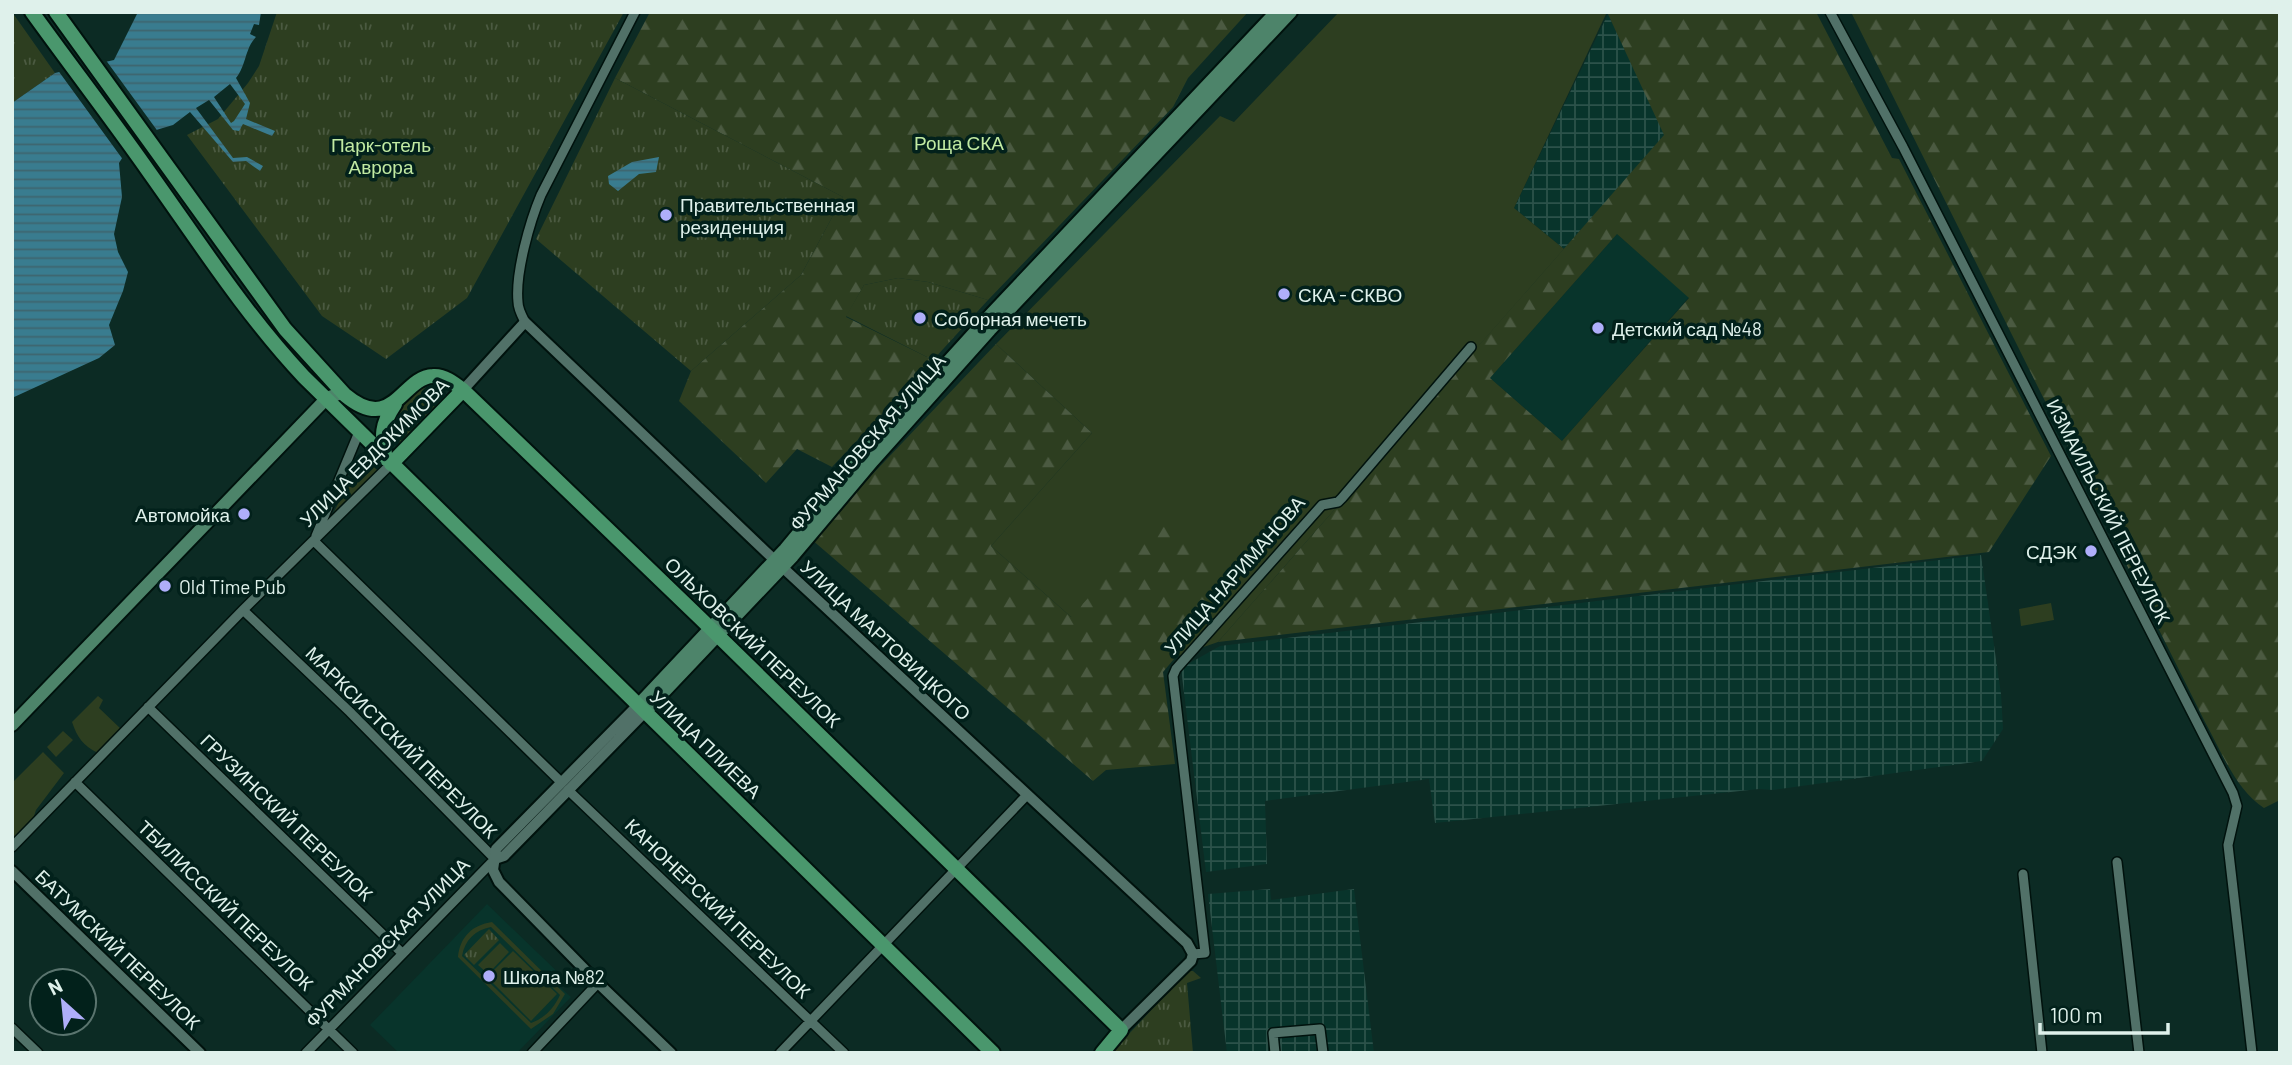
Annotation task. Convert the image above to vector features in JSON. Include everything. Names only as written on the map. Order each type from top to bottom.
[{"type":"main road","name":"УЛИЦА ПЛИЕВА","points":[[32,12],[223,278],[269,339],[304,377],[993,1053]]},
{"type":"main road","points":[[56,12],[285,329],[340,390],[367,407],[395,404]]},
{"type":"main road","name":"ФУРМАНОВСКАЯ УЛИЦА","points":[[778,564],[864,454],[992,313],[1276,12]]},
{"type":"main road","name":"ФУРМАНОВСКАЯ УЛИЦА","points":[[641,708],[778,564],[990,330],[1291,12]]},
{"type":"main road","name":"ОЛЬХОВСКИЙ ПЕРЕУЛОК","points":[[395,404],[421,379],[430,376],[446,379],[463,390],[958,868],[1121,1030]]},
{"type":"main road","points":[[12,725],[327,398],[341,393],[340,390]]},
{"type":"main road","name":"УЛИЦА ЕВДОКИМОВА","points":[[388,462],[463,390]]},
{"type":"main road","points":[[388,462],[382,429],[395,404]]},
{"type":"main road","name":"УЛИЦА НАРИМАНОВА","points":[[1102,1053],[1121,1030]]},
{"type":"street","points":[[525,323],[518,303],[518,288],[535,211],[635,12]]},
{"type":"street","name":"ИЗМАИЛЬСКИЙ ПЕРЕУЛОК","points":[[1830,12],[1903,147],[2233,793],[2237,806],[2228,845],[2252,1053]]},
{"type":"street","name":"УЛИЦА ЕВДОКИМОВА","points":[[463,390],[525,323]]},
{"type":"street","name":"УЛИЦА МАРТОВИЦКОГО","points":[[525,323],[778,564],[1187,943],[1193,954]]},
{"type":"street","name":"УЛИЦА НАРИМАНОВА","points":[[1121,1030],[1191,961],[1193,954],[1205,953],[1179,737],[1173,676],[1176,668],[1322,505],[1338,502],[1342,498],[1471,347]]},
{"type":"street","points":[[314,541],[359,432]]},
{"type":"street","name":"УЛИЦА ЕВДОКИМОВА","points":[[12,847],[314,541],[388,462]]},
{"type":"street","name":"КАНОНЕРСКИЙ ПЕРЕУЛОК","points":[[314,541],[844,1053]]},
{"type":"street","name":"МАРКСИСТСКИЙ ПЕРЕУЛОК","points":[[243,610],[350,712],[495,859],[493,870],[499,882],[671,1053]]},
{"type":"street","name":"ГРУЗИНСКИЙ ПЕРЕУЛОК","points":[[148,707],[402,953]]},
{"type":"street","name":"ФУРМАНОВСКАЯ УЛИЦА","points":[[306,1053],[495,859],[496,849],[565,786],[641,708]]},
{"type":"street","name":"ТБИЛИССКИЙ ПЕРЕУЛОК","points":[[75,782],[353,1053]]},
{"type":"street","points":[[780,1053],[1027,795]]},
{"type":"street","points":[[2117,862],[2139,1053]]},
{"type":"street","name":"БАТУМСКИЙ ПЕРЕУЛОК","points":[[12,871],[200,1053]]},
{"type":"street","points":[[2022,874],[2042,1053]]},
{"type":"street","points":[[532,1053],[598,983]]},
{"type":"street","points":[[12,1028],[38,1053]]},
{"type":"street","points":[[1275,1053],[1273,1033],[1320,1029],[1323,1053]]},
{"type":"shaded area","points":[[1608,14],[1665,135],[1564,249],[1514,208]]},
{"type":"shaded area","name":"Детский сад №48","points":[[1617,234],[1689,297],[1562,441],[1490,378]]},
{"type":"shaded area","points":[[1981,555],[2001,694],[2003,729],[1982,761],[1773,790],[1759,789],[1435,823],[1429,779],[1265,801],[1267,864],[1206,872],[1181,668],[1220,646]]},
{"type":"shaded area","points":[[1270,889],[1271,900],[1354,889],[1374,1053],[1227,1053],[1208,894]]},
{"type":"shaded area","name":"Школа №82","points":[[487,904],[567,981],[561,988],[571,997],[517,1053],[399,1053],[370,1025]]},
{"type":"green space","points":[[12,12],[55,73],[12,103]]},
{"type":"green space","name":"Парк-отель Аврора","points":[[277,12],[624,12],[467,298],[386,359],[322,316],[187,135],[218,119],[248,83],[259,66]]},
{"type":"green space","name":"Роща СКА","points":[[650,12],[1248,12],[1188,78],[1173,107],[988,300],[928,282],[898,278],[864,285],[846,317],[933,360],[832,467],[797,449],[766,483],[679,401],[691,371],[801,275],[843,197],[615,78]]},
{"type":"green space","name":"СКА - СКВО","points":[[1339,12],[1607,12],[1514,208],[1564,249],[1218,642],[1175,657],[1236,586],[1071,617],[991,546],[1092,433],[996,344],[1220,116],[1234,122]]},
{"type":"green space","points":[[1607,12],[1816,12],[1892,158],[1899,159],[2051,456],[1989,552],[1218,642],[1664,135]],"holes":[[[1617,234],[1689,298],[1562,441],[1490,378]]]},
{"type":"green space","points":[[1851,12],[2280,12],[2280,800],[2264,808],[2245,791],[2223,757]]},
{"type":"green space","points":[[615,78],[843,197],[801,275],[691,371],[536,239]]},
{"type":"green space","points":[[898,278],[928,282],[988,300],[933,360],[846,316],[864,285]]},
{"type":"green space","points":[[996,344],[1092,433],[991,546],[1071,617],[1162,516],[1236,586],[1163,672],[1175,764],[1106,770],[1093,781],[811,539]]},
{"type":"green space","points":[[431,385],[439,387],[445,399],[402,444],[390,441],[391,418],[421,388]]},
{"type":"green space","points":[[368,458],[377,470],[336,515],[334,512],[359,461]]},
{"type":"green space","points":[[2051,603],[2054,620],[2021,626],[2019,609]]},
{"type":"green space","points":[[98,696],[103,700],[99,708],[121,729],[98,753],[81,740],[72,722]]},
{"type":"green space","points":[[63,731],[73,740],[56,757],[47,747]]},
{"type":"green space","points":[[43,752],[64,773],[36,810],[32,822],[12,843],[12,783]]},
{"type":"green space","points":[[492,922],[565,994],[553,1014],[531,1029],[458,957],[461,944],[468,933]],"holes":[[[491,927],[560,995],[548,1012],[531,1023],[462,956],[468,941],[476,933]]]},
{"type":"green space","points":[[489,929],[499,940],[474,965],[464,955]]},
{"type":"green space","points":[[500,943],[509,952],[488,974],[478,965]]},
{"type":"green space","points":[[513,951],[557,994],[531,1021],[487,977]]},
{"type":"green space","points":[[1188,971],[1193,971],[1201,978],[1187,983],[1193,1053],[1111,1053]]},
{"type":"water","points":[[138,12],[261,12],[259,25],[254,24],[250,34],[256,37],[236,78],[250,103],[246,119],[275,131],[272,136],[243,124],[239,131],[233,130],[209,100],[196,108],[233,158],[247,157],[263,166],[260,171],[246,161],[233,162],[190,112],[173,125],[136,136],[119,163],[122,197],[114,234],[118,252],[128,272],[109,325],[115,345],[99,358],[12,398],[12,103],[55,73],[114,60]],"holes":[[[230,84],[245,104],[231,123],[214,97]]]},
{"type":"water","points":[[659,157],[656,172],[639,174],[618,191],[609,184],[608,176],[632,162]]},
{"type":"pier","points":[[105,59],[159,133],[138,139],[124,161],[57,69]]},
{"type":"place","name":"Правительственная резиденция","points":[[666,215]]},
{"type":"place","name":"СКА - СКВО","points":[[1284,294]]},
{"type":"place","name":"Соборная мечеть","points":[[920,318]]},
{"type":"place","name":"Детский сад №48","points":[[1598,328]]},
{"type":"place","name":"Автомойка","points":[[244,514]]},
{"type":"place","name":"СДЭК","points":[[2091,551]]},
{"type":"place","name":"Old Time Pub","points":[[165,586]]},
{"type":"place","name":"Школа №82","points":[[489,976]]}]
